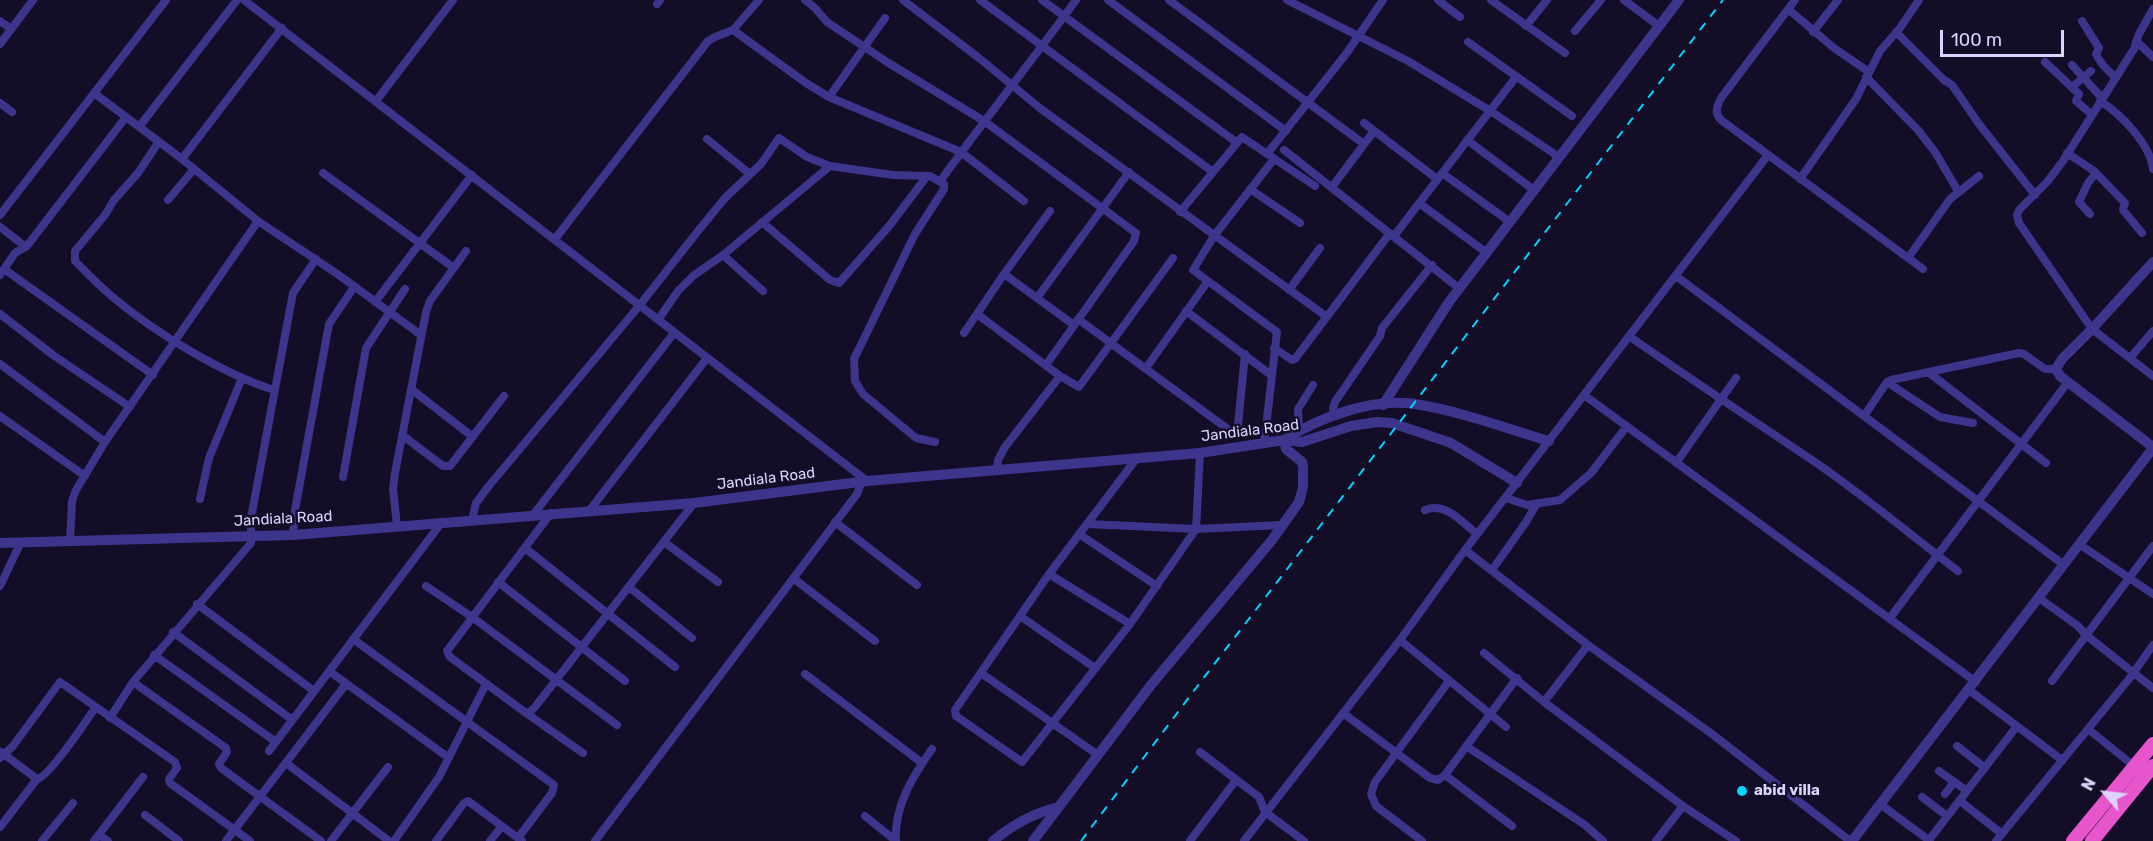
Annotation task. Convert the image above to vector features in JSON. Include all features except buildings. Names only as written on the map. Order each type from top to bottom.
[{"type":"highway","points":[[2073,841],[2153,744]]},
{"type":"highway","points":[[2092,841],[2153,766]]},
{"type":"street","points":[[0,44],[33,0]]},
{"type":"street","points":[[0,215],[166,0]]},
{"type":"street","points":[[140,127],[237,0]]},
{"type":"street","points":[[244,0],[555,239],[865,482],[595,841]]},
{"type":"street","points":[[376,101],[453,0]]},
{"type":"street","points":[[555,239],[708,42],[714,36],[733,30],[759,0]]},
{"type":"street","points":[[903,0],[1041,109],[1327,317]]},
{"type":"street","points":[[980,0],[1213,172]]},
{"type":"street","points":[[1042,0],[1236,142]]},
{"type":"street","points":[[941,180],[1076,0]]},
{"type":"street","points":[[1108,0],[1286,131]]},
{"type":"street","points":[[1169,0],[1181,3],[1364,144]]},
{"type":"street","points":[[1287,0],[1408,61],[1490,110],[1559,157]]},
{"type":"street","points":[[1264,444],[1274,348],[1278,335],[1276,330],[1193,270],[1214,236],[1250,189],[1286,131],[1358,37],[1383,0]]},
{"type":"street","points":[[1438,0],[1460,17]]},
{"type":"street","points":[[1492,0],[1565,53]]},
{"type":"street","points":[[1526,26],[1547,0]]},
{"type":"street","points":[[1575,31],[1601,0]]},
{"type":"street","points":[[1624,0],[1659,26]]},
{"type":"street","points":[[1383,405],[1438,318],[1679,0]]},
{"type":"street","points":[[1795,0],[1721,98],[1717,115],[1923,269]]},
{"type":"street","points":[[1814,32],[1838,0]]},
{"type":"street","points":[[1800,179],[1849,110],[1880,51],[1919,0]]},
{"type":"street","points":[[810,1],[827,22],[984,121],[1135,231],[1134,241],[1046,366]]},
{"type":"street","points":[[1788,9],[1868,75],[1918,130],[1935,153],[1958,192]]},
{"type":"street","points":[[2153,9],[2134,49],[2067,153],[2047,182],[2019,210],[2017,215],[2019,223],[2092,329],[2153,376]]},
{"type":"street","points":[[829,97],[885,18]]},
{"type":"street","points":[[0,21],[11,29]]},
{"type":"street","points":[[2082,21],[2099,48],[2096,55],[2115,77]]},
{"type":"street","points":[[183,159],[282,28]]},
{"type":"street","points":[[733,30],[829,97],[961,152],[1024,201]]},
{"type":"street","points":[[1896,32],[1944,80],[1952,85],[1979,124],[2035,195]]},
{"type":"street","points":[[2136,41],[2153,57]]},
{"type":"street","points":[[1468,42],[1572,116]]},
{"type":"street","points":[[2045,62],[2072,87],[2079,95],[2076,101],[2091,114]]},
{"type":"street","points":[[2072,65],[2088,74],[2101,99],[2122,117],[2148,151],[2152,158],[2153,169]]},
{"type":"street","points":[[2072,87],[2088,74]]},
{"type":"street","points":[[1274,348],[1292,360],[1295,359],[1516,77]]},
{"type":"street","points":[[94,93],[183,159],[258,220],[421,336]]},
{"type":"street","points":[[0,103],[12,112]]},
{"type":"street","points":[[4,269],[19,250],[26,247],[126,117]]},
{"type":"street","points":[[1364,123],[1510,222]]},
{"type":"street","points":[[1332,188],[1374,131]]},
{"type":"street","points":[[1180,212],[1242,137],[1315,186]]},
{"type":"street","points":[[472,520],[476,503],[488,487],[639,306],[704,223],[761,164],[779,138],[807,157],[830,166],[893,175],[927,176],[941,180],[944,184],[944,189],[915,234],[854,357],[853,370],[855,381],[863,394],[916,438],[935,441]]},
{"type":"street","points":[[707,139],[750,174]]},
{"type":"street","points":[[1467,140],[1534,190]]},
{"type":"street","points":[[158,142],[138,173],[75,251],[74,258],[114,299],[175,341],[242,378],[274,390]]},
{"type":"street","points":[[1284,150],[1460,289]]},
{"type":"street","points":[[2067,153],[2096,173],[2125,203],[2123,210],[2142,233]]},
{"type":"street","points":[[1244,841],[1400,640],[1477,534],[1768,154]]},
{"type":"street","points":[[658,320],[678,291],[693,276],[723,255],[830,166]]},
{"type":"street","points":[[168,200],[194,169]]},
{"type":"street","points":[[1037,298],[1129,172]]},
{"type":"street","points":[[323,173],[454,268]]},
{"type":"street","points":[[2090,214],[2079,202],[2088,183],[2096,173]]},
{"type":"street","points":[[375,302],[472,175]]},
{"type":"street","points":[[762,222],[830,279],[840,282],[890,225],[927,176]]},
{"type":"street","points":[[1908,258],[1946,204],[1979,176]]},
{"type":"street","points":[[1250,189],[1300,223]]},
{"type":"street","points":[[1419,203],[1486,254]]},
{"type":"street","points":[[964,333],[1050,211]]},
{"type":"street","points":[[70,541],[72,501],[85,476],[105,442],[258,220]]},
{"type":"street","points":[[0,227],[26,247]]},
{"type":"street","points":[[1289,290],[1320,248]]},
{"type":"street","points":[[397,526],[393,488],[421,336],[430,301],[466,251]]},
{"type":"street","points":[[723,255],[763,291]]},
{"type":"street","points":[[0,256],[4,269],[153,375]]},
{"type":"street","points":[[977,314],[1060,376],[1080,386],[1173,258]]},
{"type":"street","points":[[110,718],[132,682],[251,543],[250,518],[293,293],[316,260]]},
{"type":"street","points":[[2056,369],[2062,359],[2153,262]]},
{"type":"street","points":[[1335,416],[1333,408],[1335,402],[1380,336],[1382,328],[1432,265]]},
{"type":"street","points":[[1004,274],[1037,298],[1111,343],[1225,428],[1232,430],[1238,425],[1245,354]]},
{"type":"street","points":[[1676,276],[2064,564]]},
{"type":"street","points":[[1146,368],[1208,281]]},
{"type":"street","points":[[293,535],[295,510],[329,324],[354,287]]},
{"type":"street","points":[[343,477],[365,352],[405,289]]},
{"type":"street","points":[[1186,311],[1271,375]]},
{"type":"street","points":[[0,314],[53,355],[130,407]]},
{"type":"street","points":[[2130,358],[2153,331]]},
{"type":"street","points":[[533,515],[674,333]]},
{"type":"street","points":[[1629,336],[1863,496],[1958,572]]},
{"type":"street","points":[[1864,416],[1887,382],[2019,353],[2045,369],[2056,369]]},
{"type":"street","points":[[589,511],[706,358]]},
{"type":"street","points":[[0,364],[105,442]]},
{"type":"street","points":[[1465,550],[1588,645],[1712,734],[1851,841],[1973,686],[2153,448],[2060,376],[2056,369]]},
{"type":"street","points":[[1928,372],[2046,463]]},
{"type":"street","points":[[997,470],[998,460],[1005,447],[1060,376]]},
{"type":"street","points":[[200,500],[209,458],[242,378]]},
{"type":"street","points":[[1676,463],[1736,378]]},
{"type":"street","points":[[1887,382],[1940,417],[1973,423]]},
{"type":"street","points":[[1890,618],[2068,382]]},
{"type":"street","points":[[1299,431],[1298,409],[1313,385]]},
{"type":"street","points":[[411,389],[473,437]]},
{"type":"street","points":[[1584,395],[1890,618],[1973,686],[2017,726],[2062,760]]},
{"type":"street","points":[[402,435],[447,467],[453,464],[504,396]]},
{"type":"street","points":[[1033,841],[1151,685],[1299,502],[1303,487],[1302,462],[1286,450],[1284,440],[1299,431],[1360,408],[1414,404],[1549,441]]},
{"type":"street","points":[[0,416],[85,476]]},
{"type":"street","name":"Jandiala Road","points":[[0,543],[293,535],[694,503],[865,482],[1200,453],[1284,440],[1302,442],[1351,426],[1377,422],[1392,423],[1451,442],[1517,483]]},
{"type":"street","points":[[1506,498],[1520,504],[1536,505],[1560,500],[1591,473],[1627,426]]},
{"type":"street","points":[[1137,458],[1049,574],[956,707],[954,714],[1022,762],[1130,624],[1196,529],[1200,453]]},
{"type":"street","points":[[526,713],[535,707],[583,648],[694,503]]},
{"type":"street","points":[[1492,570],[1536,505]]},
{"type":"street","points":[[1425,510],[1433,506],[1443,508],[1477,534]]},
{"type":"street","points":[[551,513],[450,645],[447,654],[583,753]]},
{"type":"street","points":[[269,751],[442,522]]},
{"type":"street","points":[[835,522],[917,585]]},
{"type":"street","points":[[1087,524],[1196,529],[1282,525]]},
{"type":"street","points":[[1079,534],[1157,586]]},
{"type":"street","points":[[0,586],[21,542]]},
{"type":"street","points":[[664,542],[718,582]]},
{"type":"street","points":[[2079,544],[2153,594]]},
{"type":"street","points":[[2052,681],[2153,546]]},
{"type":"street","points":[[525,548],[675,667]]},
{"type":"street","points":[[1049,574],[1130,624]]},
{"type":"street","points":[[793,578],[875,641]]},
{"type":"street","points":[[498,582],[625,681]]},
{"type":"street","points":[[426,586],[472,616],[617,725]]},
{"type":"street","points":[[629,587],[692,638]]},
{"type":"street","points":[[2039,598],[2078,626],[2086,635],[2153,688]]},
{"type":"street","points":[[197,604],[314,691]]},
{"type":"street","points":[[1020,616],[1095,668]]},
{"type":"street","points":[[173,632],[291,719]]},
{"type":"street","points":[[353,639],[555,786],[520,839],[466,801],[436,841]]},
{"type":"street","points":[[1400,640],[1506,727]]},
{"type":"street","points":[[1544,702],[1588,645]]},
{"type":"street","points":[[1960,801],[1999,838],[2153,645]]},
{"type":"street","points":[[1484,653],[1544,702],[1683,806],[1736,841]]},
{"type":"street","points":[[154,655],[276,741]]},
{"type":"street","points":[[329,671],[449,758]]},
{"type":"street","points":[[981,673],[1098,755]]},
{"type":"street","points":[[805,674],[922,763]]},
{"type":"street","points":[[1343,713],[1430,778],[1438,780],[1445,775],[1517,678]]},
{"type":"street","points":[[1422,841],[1376,806],[1371,794],[1375,782],[1449,681]]},
{"type":"street","points":[[36,779],[1,755],[19,738],[60,682],[175,762],[177,768],[169,779],[170,783],[250,841]]},
{"type":"street","points":[[132,682],[226,748],[219,764],[221,768],[321,841]]},
{"type":"street","points":[[226,841],[346,684]]},
{"type":"street","points":[[286,763],[390,841],[439,777],[486,684]]},
{"type":"street","points":[[0,827],[36,779],[42,778],[55,762],[95,708]]},
{"type":"street","points":[[1880,804],[1929,840],[2017,726]]},
{"type":"street","points":[[2088,729],[2134,766]]},
{"type":"street","points":[[1466,746],[1585,825],[1603,841]]},
{"type":"street","points":[[1957,746],[1985,768]]},
{"type":"street","points":[[865,816],[891,840],[907,787],[932,749]]},
{"type":"street","points":[[1200,752],[1259,797],[1265,812],[1304,841]]},
{"type":"street","points":[[332,841],[387,767]]},
{"type":"street","points":[[1939,771],[1967,791]]},
{"type":"street","points":[[1445,775],[1512,826]]},
{"type":"street","points":[[108,841],[96,838],[143,777]]},
{"type":"street","points":[[1190,841],[1236,780]]},
{"type":"street","points":[[1946,794],[1954,782]]},
{"type":"street","points":[[1922,797],[1947,816]]},
{"type":"street","points":[[42,841],[73,803]]},
{"type":"street","points":[[1656,841],[1683,806]]},
{"type":"street","points":[[993,841],[1026,819],[1042,811],[1058,807]]},
{"type":"street","points":[[145,816],[179,841]]},
{"type":"street","points":[[490,841],[502,826]]},
{"type":"railway","points":[[1081,841],[1723,0]]},
{"type":"place","name":"abid villa","points":[[1742,791]]}]
